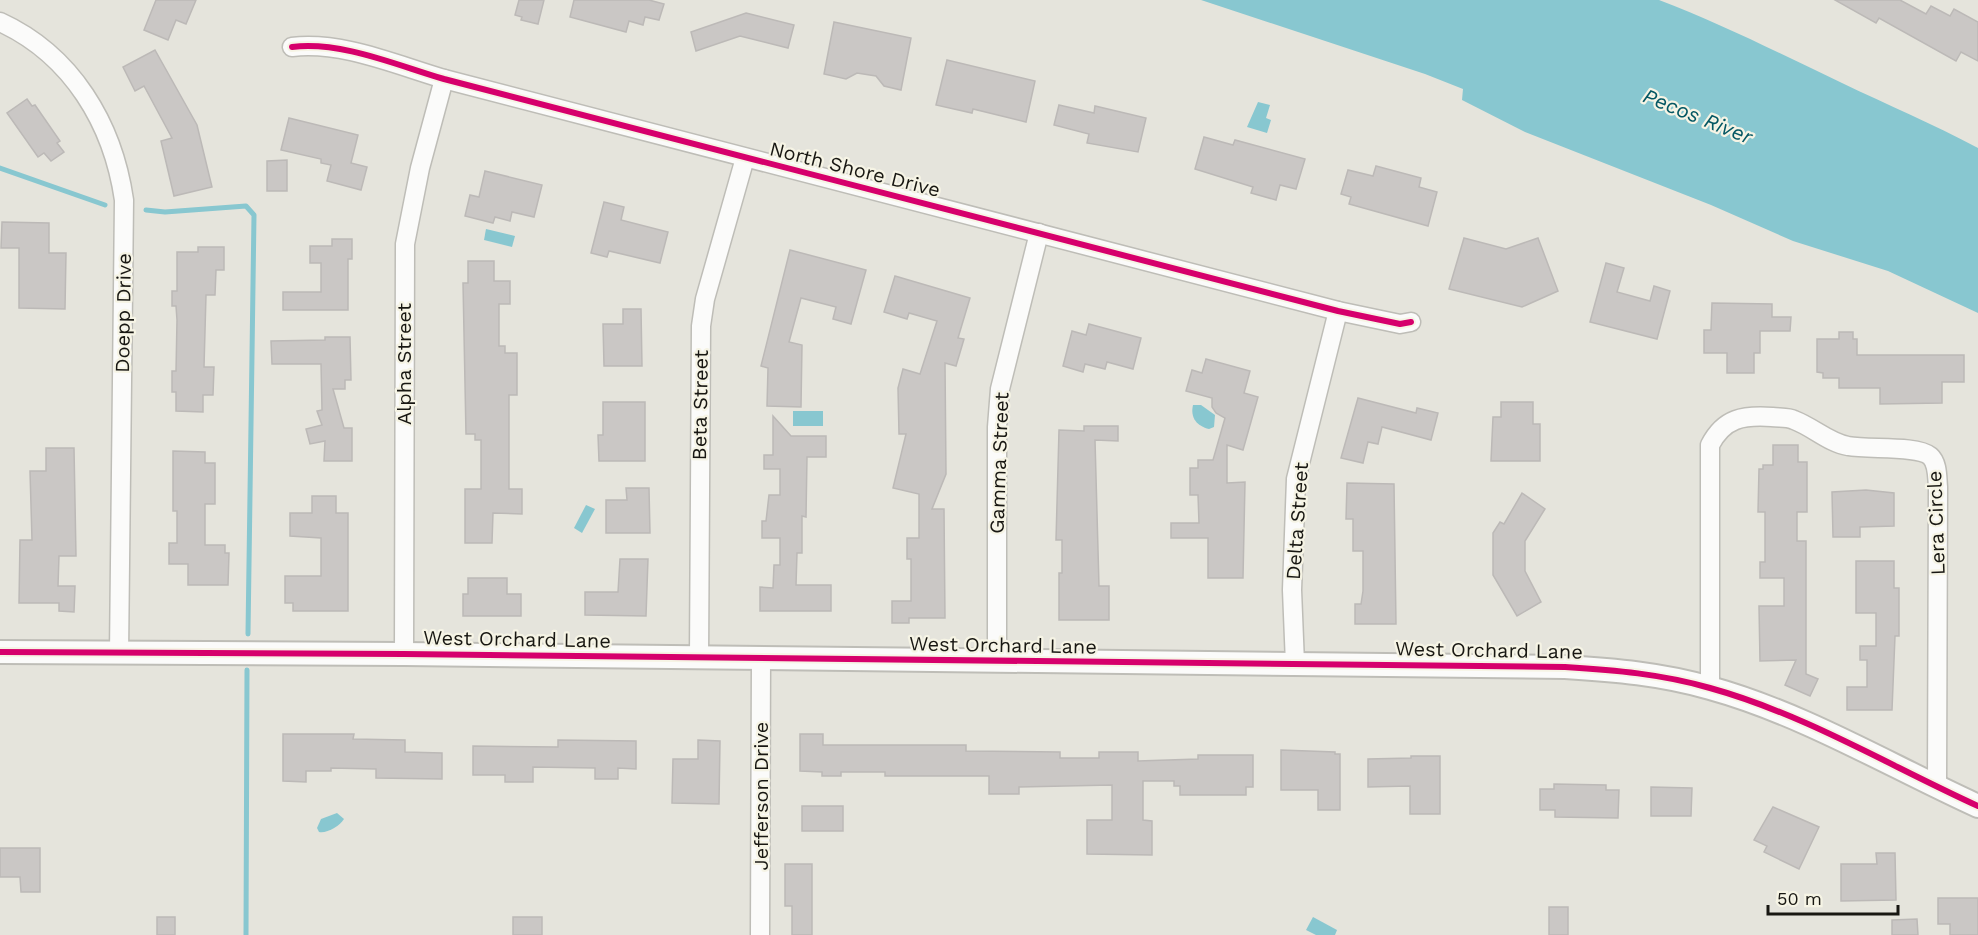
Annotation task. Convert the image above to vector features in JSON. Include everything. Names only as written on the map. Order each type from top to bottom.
[{"type":"street","name":"Doepp Drive","points":[[0,22],[37,44],[74,77],[100,120],[114,153],[122,183],[124,200],[119,654]]},
{"type":"street","name":"North Shore Drive","points":[[292,46],[315,44],[335,48],[745,158],[1338,311],[1400,324],[1412,322]]},
{"type":"street","name":"Alpha Street","points":[[404,654],[405,244],[420,168],[444,79]]},
{"type":"street","name":"Beta Street","points":[[699,658],[701,326],[705,299],[745,158]]},
{"type":"street","name":"Gamma Street","points":[[997,662],[997,427],[1000,389],[1039,233]]},
{"type":"street","name":"Delta Street","points":[[1295,664],[1292,590],[1296,479],[1338,311]]},
{"type":"street","name":"Lera Circle","points":[[1710,687],[1710,445],[1716,433],[1733,419],[1750,416],[1793,419],[1843,445],[1867,450],[1920,450],[1932,458],[1938,487],[1937,787]]},
{"type":"street","name":"West Orchard Lane","points":[[0,652],[404,654],[1565,667],[1663,676],[1710,687],[1784,715],[1978,806]]},
{"type":"street","name":"Jefferson Drive","points":[[760,658],[760,935]]},
{"type":"water","name":"Pecos River","points":[[1201,0],[1659,0],[1682,9],[1978,148],[1978,313],[1888,271],[1793,241],[1711,205],[1525,132],[1462,100],[1463,89],[1425,74]]},
{"type":"water","points":[[1258,102],[1270,105],[1266,118],[1271,120],[1267,133],[1247,127]]},
{"type":"water","points":[[486,229],[515,236],[512,247],[484,240]]},
{"type":"water","points":[[1193,405],[1201,405],[1215,415],[1214,427],[1209,429],[1198,424],[1194,418]]},
{"type":"water","points":[[793,411],[823,411],[823,426],[793,426]]},
{"type":"water","points":[[586,505],[595,509],[582,533],[574,528]]},
{"type":"water","points":[[337,813],[344,819],[342,822],[329,831],[319,832],[317,828],[321,819]]},
{"type":"water","points":[[1313,917],[1337,930],[1335,935],[1316,935],[1306,930]]},
{"type":"building","points":[[156,0],[196,0],[186,24],[176,20],[168,40],[144,30]]},
{"type":"building","points":[[519,0],[544,0],[538,24],[521,20],[522,17],[515,15]]},
{"type":"building","points":[[574,0],[649,0],[664,4],[659,20],[645,17],[643,25],[629,21],[626,32],[570,17]]},
{"type":"building","points":[[1835,0],[1900,0],[1926,14],[1931,6],[1950,16],[1954,9],[1978,22],[1978,61],[1961,52],[1956,61],[1879,18],[1876,23]]},
{"type":"building","points":[[746,13],[794,25],[788,48],[740,36],[696,51],[691,32]]},
{"type":"building","points":[[834,22],[911,38],[901,90],[884,86],[876,76],[857,73],[846,79],[824,74]]},
{"type":"building","points":[[155,50],[197,125],[212,187],[174,196],[161,141],[172,138],[144,86],[135,91],[123,67]]},
{"type":"building","points":[[947,60],[1035,81],[1026,122],[973,109],[972,113],[936,105]]},
{"type":"building","points":[[27,99],[32,106],[35,105],[60,141],[57,143],[64,152],[51,161],[44,153],[38,157],[7,113]]},
{"type":"building","points":[[1059,105],[1094,113],[1095,106],[1146,118],[1138,152],[1087,143],[1089,134],[1054,125]]},
{"type":"building","points":[[289,118],[358,135],[351,163],[367,167],[361,190],[327,181],[331,165],[321,163],[321,159],[281,150]]},
{"type":"building","points":[[1204,137],[1233,145],[1235,140],[1305,159],[1296,189],[1280,185],[1276,200],[1251,193],[1253,187],[1195,169]]},
{"type":"building","points":[[287,160],[287,191],[267,191],[267,161]]},
{"type":"building","points":[[1376,166],[1421,178],[1419,187],[1437,192],[1428,226],[1349,204],[1351,197],[1341,194],[1348,170],[1373,176]]},
{"type":"building","points":[[485,171],[542,185],[534,217],[512,212],[510,221],[495,217],[493,223],[465,216],[470,195],[479,197]]},
{"type":"building","points":[[604,202],[624,207],[621,220],[668,232],[660,263],[609,251],[607,257],[591,253]]},
{"type":"building","points":[[2,222],[49,223],[49,253],[66,253],[65,309],[19,308],[19,248],[1,248]]},
{"type":"building","points":[[1464,238],[1506,249],[1538,238],[1558,291],[1522,307],[1449,289]]},
{"type":"building","points":[[332,239],[352,239],[352,259],[348,259],[348,310],[283,310],[283,292],[321,292],[321,263],[310,263],[310,246],[332,246]]},
{"type":"building","points":[[198,247],[224,247],[224,270],[216,270],[215,295],[206,295],[204,367],[214,367],[213,395],[203,395],[203,412],[176,411],[176,392],[172,392],[172,371],[176,371],[177,320],[176,306],[172,306],[172,291],[177,291],[177,252],[198,252]]},
{"type":"building","points":[[790,250],[866,270],[851,324],[833,319],[836,307],[801,298],[789,342],[802,345],[801,407],[767,406],[768,368],[761,366]]},
{"type":"building","points":[[468,261],[494,261],[494,281],[510,281],[510,304],[499,304],[499,346],[505,346],[505,353],[517,353],[517,395],[509,395],[509,489],[522,489],[522,514],[493,513],[492,543],[465,543],[465,489],[481,489],[481,440],[475,440],[475,434],[466,434],[463,283],[468,283]]},
{"type":"building","points":[[1606,263],[1624,268],[1617,292],[1650,301],[1654,286],[1670,291],[1657,339],[1590,322]]},
{"type":"building","points":[[895,276],[970,298],[958,338],[964,339],[956,366],[945,363],[946,474],[932,509],[944,509],[945,618],[909,618],[909,623],[892,623],[892,601],[911,601],[911,559],[907,559],[907,538],[919,538],[919,494],[893,488],[906,434],[899,434],[898,388],[903,369],[920,374],[937,321],[909,313],[907,319],[884,312]]},
{"type":"building","points":[[1712,303],[1772,304],[1772,317],[1791,317],[1790,331],[1760,331],[1760,353],[1754,353],[1754,373],[1727,373],[1727,353],[1704,353],[1704,330],[1711,330]]},
{"type":"building","points":[[623,309],[641,309],[642,366],[604,366],[603,324],[623,324]]},
{"type":"building","points":[[1089,324],[1141,338],[1133,369],[1107,362],[1105,369],[1085,364],[1083,372],[1063,366],[1072,331],[1086,335]]},
{"type":"building","points":[[1839,332],[1853,332],[1853,339],[1857,339],[1857,355],[1964,355],[1964,382],[1942,382],[1942,403],[1880,404],[1880,388],[1839,388],[1839,378],[1823,378],[1823,373],[1817,372],[1817,339],[1839,339]]},
{"type":"building","points":[[325,337],[350,337],[351,380],[345,380],[345,389],[333,389],[344,428],[352,428],[352,461],[324,461],[325,441],[310,444],[306,429],[322,425],[317,411],[322,410],[321,364],[272,364],[271,341],[325,340]]},
{"type":"building","points":[[1206,359],[1250,371],[1244,393],[1258,397],[1243,450],[1227,445],[1227,483],[1245,482],[1243,578],[1208,578],[1208,538],[1171,538],[1171,523],[1199,523],[1198,495],[1190,495],[1190,468],[1198,468],[1198,460],[1213,460],[1225,418],[1216,413],[1212,407],[1212,398],[1186,391],[1192,370],[1202,373]]},
{"type":"building","points":[[1358,398],[1416,413],[1417,408],[1438,413],[1431,440],[1382,427],[1378,444],[1368,442],[1363,463],[1341,458]]},
{"type":"building","points":[[603,402],[645,402],[645,461],[599,461],[598,435],[603,435]]},
{"type":"building","points":[[1501,402],[1533,402],[1533,424],[1540,424],[1540,461],[1491,461],[1493,417],[1501,417]]},
{"type":"building","points":[[773,416],[791,436],[826,436],[826,457],[807,457],[806,517],[802,516],[802,553],[797,553],[796,585],[831,585],[831,611],[760,611],[760,587],[773,588],[774,565],[780,565],[780,538],[762,538],[762,521],[766,521],[769,495],[780,495],[780,469],[764,469],[764,455],[773,455]]},
{"type":"building","points":[[1084,426],[1118,426],[1118,441],[1095,440],[1099,586],[1109,586],[1109,620],[1059,620],[1062,540],[1056,540],[1059,430],[1084,431]]},
{"type":"building","points":[[1773,445],[1798,445],[1798,462],[1807,462],[1807,512],[1797,512],[1797,541],[1806,541],[1806,674],[1818,679],[1810,696],[1785,685],[1796,660],[1760,661],[1759,606],[1784,606],[1784,578],[1760,578],[1760,562],[1765,562],[1765,512],[1758,512],[1759,469],[1763,469],[1763,465],[1773,465]]},
{"type":"building","points":[[46,448],[74,448],[76,556],[59,556],[58,586],[75,586],[74,612],[59,611],[59,603],[19,603],[20,540],[32,540],[30,471],[46,471]]},
{"type":"building","points":[[173,451],[205,452],[205,463],[215,463],[215,504],[205,504],[205,545],[225,545],[225,553],[229,553],[228,585],[188,585],[188,564],[169,564],[169,543],[177,543],[177,511],[173,511]]},
{"type":"building","points":[[1347,483],[1394,484],[1396,624],[1355,624],[1355,604],[1361,604],[1363,591],[1363,551],[1353,551],[1353,519],[1346,519]]},
{"type":"building","points":[[626,488],[649,488],[650,533],[606,533],[606,500],[627,500]]},
{"type":"building","points":[[1866,490],[1894,493],[1894,526],[1860,527],[1860,537],[1833,537],[1832,492]]},
{"type":"building","points":[[1522,493],[1545,509],[1525,541],[1525,571],[1541,602],[1517,616],[1493,575],[1493,533],[1500,522],[1504,524]]},
{"type":"building","points":[[312,496],[336,496],[336,513],[348,513],[348,611],[293,611],[293,603],[285,603],[285,576],[321,576],[321,538],[290,536],[290,513],[312,513]]},
{"type":"building","points":[[620,559],[648,559],[646,616],[585,615],[585,592],[618,592]]},
{"type":"building","points":[[1856,561],[1894,561],[1894,588],[1899,588],[1899,636],[1895,636],[1892,710],[1847,710],[1847,687],[1867,687],[1867,660],[1860,660],[1860,646],[1876,646],[1876,613],[1856,613]]},
{"type":"building","points":[[468,578],[507,578],[507,594],[521,594],[521,616],[463,616],[463,594],[468,594]]},
{"type":"building","points":[[283,734],[354,734],[353,739],[405,740],[405,752],[442,753],[442,779],[376,778],[376,769],[331,768],[331,771],[306,771],[306,782],[283,781]]},
{"type":"building","points":[[800,734],[823,734],[823,745],[966,745],[966,751],[1060,752],[1060,758],[1099,758],[1099,752],[1138,752],[1138,761],[1198,759],[1198,755],[1253,755],[1253,787],[1246,787],[1246,795],[1180,795],[1180,786],[1174,786],[1174,781],[1143,781],[1143,820],[1152,821],[1152,855],[1087,854],[1087,820],[1112,820],[1112,785],[1019,787],[1019,794],[989,794],[989,776],[885,776],[885,772],[841,772],[841,776],[822,776],[822,772],[800,771]]},
{"type":"building","points":[[558,740],[636,741],[636,769],[618,768],[618,779],[595,779],[595,768],[533,767],[533,782],[505,782],[505,775],[473,775],[473,746],[558,747]]},
{"type":"building","points":[[698,740],[720,741],[719,804],[672,803],[673,759],[698,759]]},
{"type":"building","points":[[1281,750],[1340,754],[1340,810],[1318,810],[1318,790],[1281,790]]},
{"type":"building","points":[[1411,756],[1440,756],[1440,814],[1410,814],[1410,786],[1368,787],[1368,759],[1411,758]]},
{"type":"building","points":[[1554,784],[1606,785],[1606,790],[1619,790],[1618,818],[1555,817],[1555,810],[1540,810],[1540,789],[1554,789]]},
{"type":"building","points":[[1651,787],[1692,788],[1691,816],[1651,816]]},
{"type":"building","points":[[802,806],[843,806],[843,831],[802,831]]},
{"type":"building","points":[[1773,807],[1819,827],[1799,869],[1764,852],[1767,846],[1754,840]]},
{"type":"building","points":[[0,848],[40,848],[40,892],[21,892],[20,877],[0,877]]},
{"type":"building","points":[[1876,853],[1895,853],[1896,900],[1841,901],[1841,864],[1877,864]]},
{"type":"building","points":[[785,864],[812,864],[812,935],[792,935],[792,906],[785,906]]},
{"type":"building","points":[[1938,898],[1978,898],[1978,935],[1950,935],[1950,924],[1938,924]]},
{"type":"building","points":[[1549,907],[1568,907],[1568,935],[1549,935]]},
{"type":"building","points":[[157,917],[175,917],[175,935],[157,935]]},
{"type":"building","points":[[513,917],[542,917],[542,935],[513,935]]},
{"type":"building","points":[[1917,919],[1918,935],[1892,935],[1892,920]]},
{"type":"waterway","points":[[0,168],[105,205]]},
{"type":"waterway","points":[[146,210],[165,212],[246,206],[254,215],[248,634]]},
{"type":"waterway","points":[[246,935],[247,670]]},
{"type":"cycle path","points":[[292,47],[311,46],[349,51],[444,79],[1338,311],[1400,324],[1411,322]]},
{"type":"cycle path","points":[[0,652],[404,654],[1565,667],[1638,673],[1674,679],[1745,699],[1813,726],[1978,806]]}]
